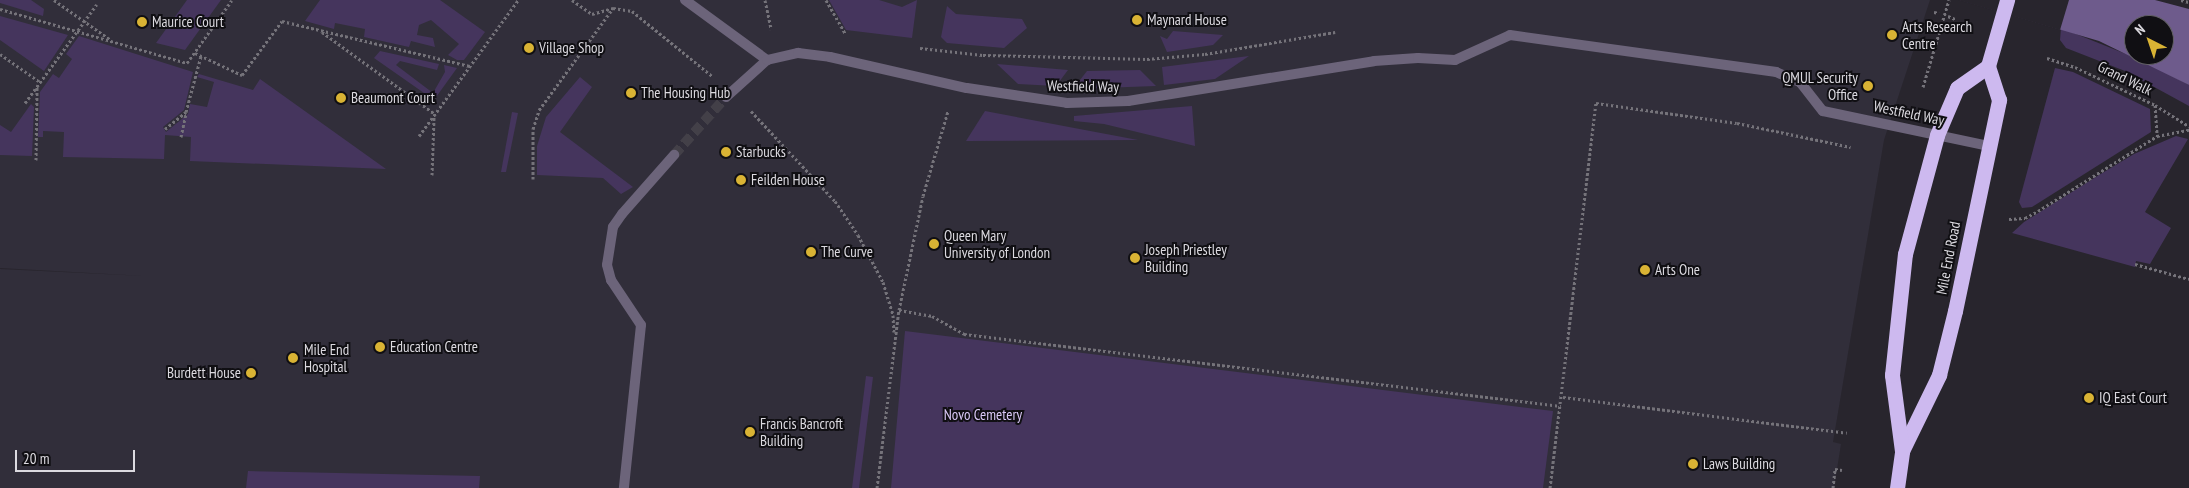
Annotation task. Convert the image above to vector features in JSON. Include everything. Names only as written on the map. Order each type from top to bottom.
[{"type":"highway","points":[[1988,66],[2005,7]]},
{"type":"highway","name":"Mile End Road","points":[[1897,488],[1902,451],[1892,375],[1900,282],[1937,135],[1957,88],[1988,66],[1999,100],[1939,375],[1902,451]]},
{"type":"street","points":[[685,0],[767,60]]},
{"type":"street","name":"Westfield Way","points":[[726,96],[767,60],[798,53],[830,57],[955,86],[1067,103],[1128,101],[1374,61],[1418,58],[1456,60],[1510,35],[1776,72],[1800,82],[1823,111],[1989,146]]},
{"type":"street","points":[[624,488],[641,326],[611,280],[607,265],[613,227],[622,214],[674,155]]},
{"type":"path","points":[[54,0],[113,42]]},
{"type":"path","points":[[0,9],[187,63],[232,0]]},
{"type":"path","points":[[420,136],[518,0]]},
{"type":"path","points":[[572,0],[592,14],[613,8],[632,11],[715,78],[761,36],[772,33],[765,0]]},
{"type":"path","points":[[826,0],[848,38],[839,36]]},
{"type":"path","points":[[1937,135],[1922,92],[1949,0]]},
{"type":"path","points":[[2181,0],[2189,2]]},
{"type":"path","points":[[25,103],[97,4]]},
{"type":"path","points":[[533,179],[533,129],[539,110],[613,8]]},
{"type":"path","points":[[1934,12],[1939,13]]},
{"type":"path","points":[[1948,16],[1955,19]]},
{"type":"path","points":[[194,53],[242,75],[282,22],[470,66]]},
{"type":"path","points":[[319,30],[434,115]]},
{"type":"path","points":[[910,47],[983,55],[1147,59],[1205,54],[1336,32]]},
{"type":"path","points":[[0,54],[40,82]]},
{"type":"path","points":[[181,137],[201,56]]},
{"type":"path","name":"Grand Walk","points":[[2047,58],[2075,67],[2155,105],[2189,128]]},
{"type":"path","points":[[36,160],[37,86]]},
{"type":"path","points":[[877,488],[899,310],[923,196],[955,86]]},
{"type":"path","points":[[1550,488],[1563,398],[1596,103],[1737,123],[1858,148]]},
{"type":"path","points":[[2155,105],[2157,136]]},
{"type":"path","points":[[745,106],[812,175],[858,235],[889,298],[894,340]]},
{"type":"path","points":[[165,129],[186,112]]},
{"type":"path","points":[[432,175],[434,115]]},
{"type":"path","points":[[2009,219],[2025,218],[2038,211],[2157,136],[2189,128]]},
{"type":"path","points":[[2135,264],[2189,279]]},
{"type":"path","points":[[899,310],[932,316],[964,334],[1562,406]]},
{"type":"path","points":[[1563,398],[1847,433]]},
{"type":"path","points":[[1833,488],[1835,469],[1842,470]]},
{"type":"shaded area","name":"Queen Mary University of London","points":[[0,0],[1930,0],[1884,140],[1833,442],[1841,444],[1834,488],[0,488],[0,269],[145,276],[0,268]]},
{"type":"shaded area","points":[[1960,0],[2155,0],[2189,9],[2189,85],[2148,65],[2174,65],[2174,15],[2124,15],[2124,53],[2099,41]]},
{"type":"green space","points":[[0,0],[31,0],[44,9],[43,16],[0,3]]},
{"type":"green space","points":[[187,0],[221,0],[185,50],[156,43]]},
{"type":"green space","points":[[320,0],[440,0],[485,32],[464,60],[457,60],[448,55],[459,44],[431,20],[419,25],[417,35],[433,38],[435,47],[411,41],[409,47],[364,37],[365,29],[335,23],[334,29],[305,21]]},
{"type":"green space","points":[[829,0],[879,0],[902,7],[917,0],[912,38],[846,30]]},
{"type":"green space","points":[[947,6],[956,14],[1022,19],[1027,28],[1004,48],[947,43],[941,37]]},
{"type":"green space","points":[[0,16],[68,35],[44,71],[0,40]]},
{"type":"green space","points":[[2061,28],[2124,53],[2124,65],[2152,65],[2189,85],[2189,106],[2125,71],[2066,48],[2060,40]]},
{"type":"green space","points":[[1173,31],[1223,35],[1213,45],[1167,52],[1160,36],[1167,39]]},
{"type":"green space","points":[[79,36],[193,72],[184,110],[163,127],[166,132],[188,114],[190,104],[207,107],[214,82],[197,77],[199,74],[253,90],[260,79],[386,169],[190,161],[191,137],[165,135],[164,159],[63,157],[64,132],[43,131],[43,137],[38,137],[40,92],[53,74],[59,78],[72,59],[66,54]]},
{"type":"green space","points":[[380,51],[439,64],[437,70],[400,61],[396,65],[433,93],[445,72],[444,65],[457,68],[434,100],[374,58]]},
{"type":"green space","points":[[1249,56],[1215,79],[1164,85],[1162,67]]},
{"type":"green space","points":[[997,64],[1068,70],[1056,86],[1018,84]]},
{"type":"green space","points":[[2055,68],[2073,72],[2150,109],[2151,132],[2032,207],[2022,208],[2019,202]]},
{"type":"green space","points":[[1140,70],[1156,86],[1073,89],[1087,71]]},
{"type":"green space","points":[[580,77],[592,87],[560,132],[633,187],[621,194],[603,178],[537,175],[537,146],[546,117]]},
{"type":"green space","points":[[31,104],[34,107],[32,156],[0,155],[0,125],[11,132]]},
{"type":"green space","points":[[1192,106],[1195,146],[1104,124],[1074,121],[1074,116]]},
{"type":"green space","points":[[985,111],[1138,140],[966,141]]},
{"type":"green space","points":[[512,112],[518,113],[506,172],[501,172]]},
{"type":"green space","points":[[2176,136],[2188,139],[2145,212],[2171,228],[2150,264],[2136,261],[2135,267],[2012,233],[2024,222],[2134,154]]},
{"type":"green space","name":"Novo Cemetery","points":[[905,331],[1553,411],[1543,488],[891,488]]},
{"type":"green space","points":[[866,376],[873,377],[859,488],[852,488]]},
{"type":"green space","points":[[248,471],[480,476],[479,488],[246,488]]},
{"type":"pier","points":[[1958,0],[2069,0],[2060,30]]},
{"type":"tunnel","points":[[674,155],[726,97]]},
{"type":"place","name":"Maynard House","points":[[1137,20]]},
{"type":"place","name":"Maurice Court","points":[[142,22]]},
{"type":"place","name":"Arts Research Centre","points":[[1892,35]]},
{"type":"place","name":"Village Shop","points":[[529,48]]},
{"type":"place","name":"QMUL Security Office","points":[[1868,86]]},
{"type":"place","name":"The Housing Hub","points":[[631,93]]},
{"type":"place","name":"Beaumont Court","points":[[341,98]]},
{"type":"place","name":"Starbucks","points":[[726,152]]},
{"type":"place","name":"Feilden House","points":[[741,180]]},
{"type":"place","name":"Queen Mary University of London","points":[[934,244]]},
{"type":"place","name":"The Curve","points":[[811,252]]},
{"type":"place","name":"Joseph Priestley Building","points":[[1135,258]]},
{"type":"place","name":"Arts One","points":[[1645,270]]},
{"type":"place","name":"Education Centre","points":[[380,347]]},
{"type":"place","name":"Mile End Hospital","points":[[293,358]]},
{"type":"place","name":"Burdett House","points":[[251,373]]},
{"type":"place","name":"IQ East Court","points":[[2089,398]]},
{"type":"place","name":"Francis Bancroft Building","points":[[750,432]]},
{"type":"place","name":"Laws Building","points":[[1693,464]]}]
